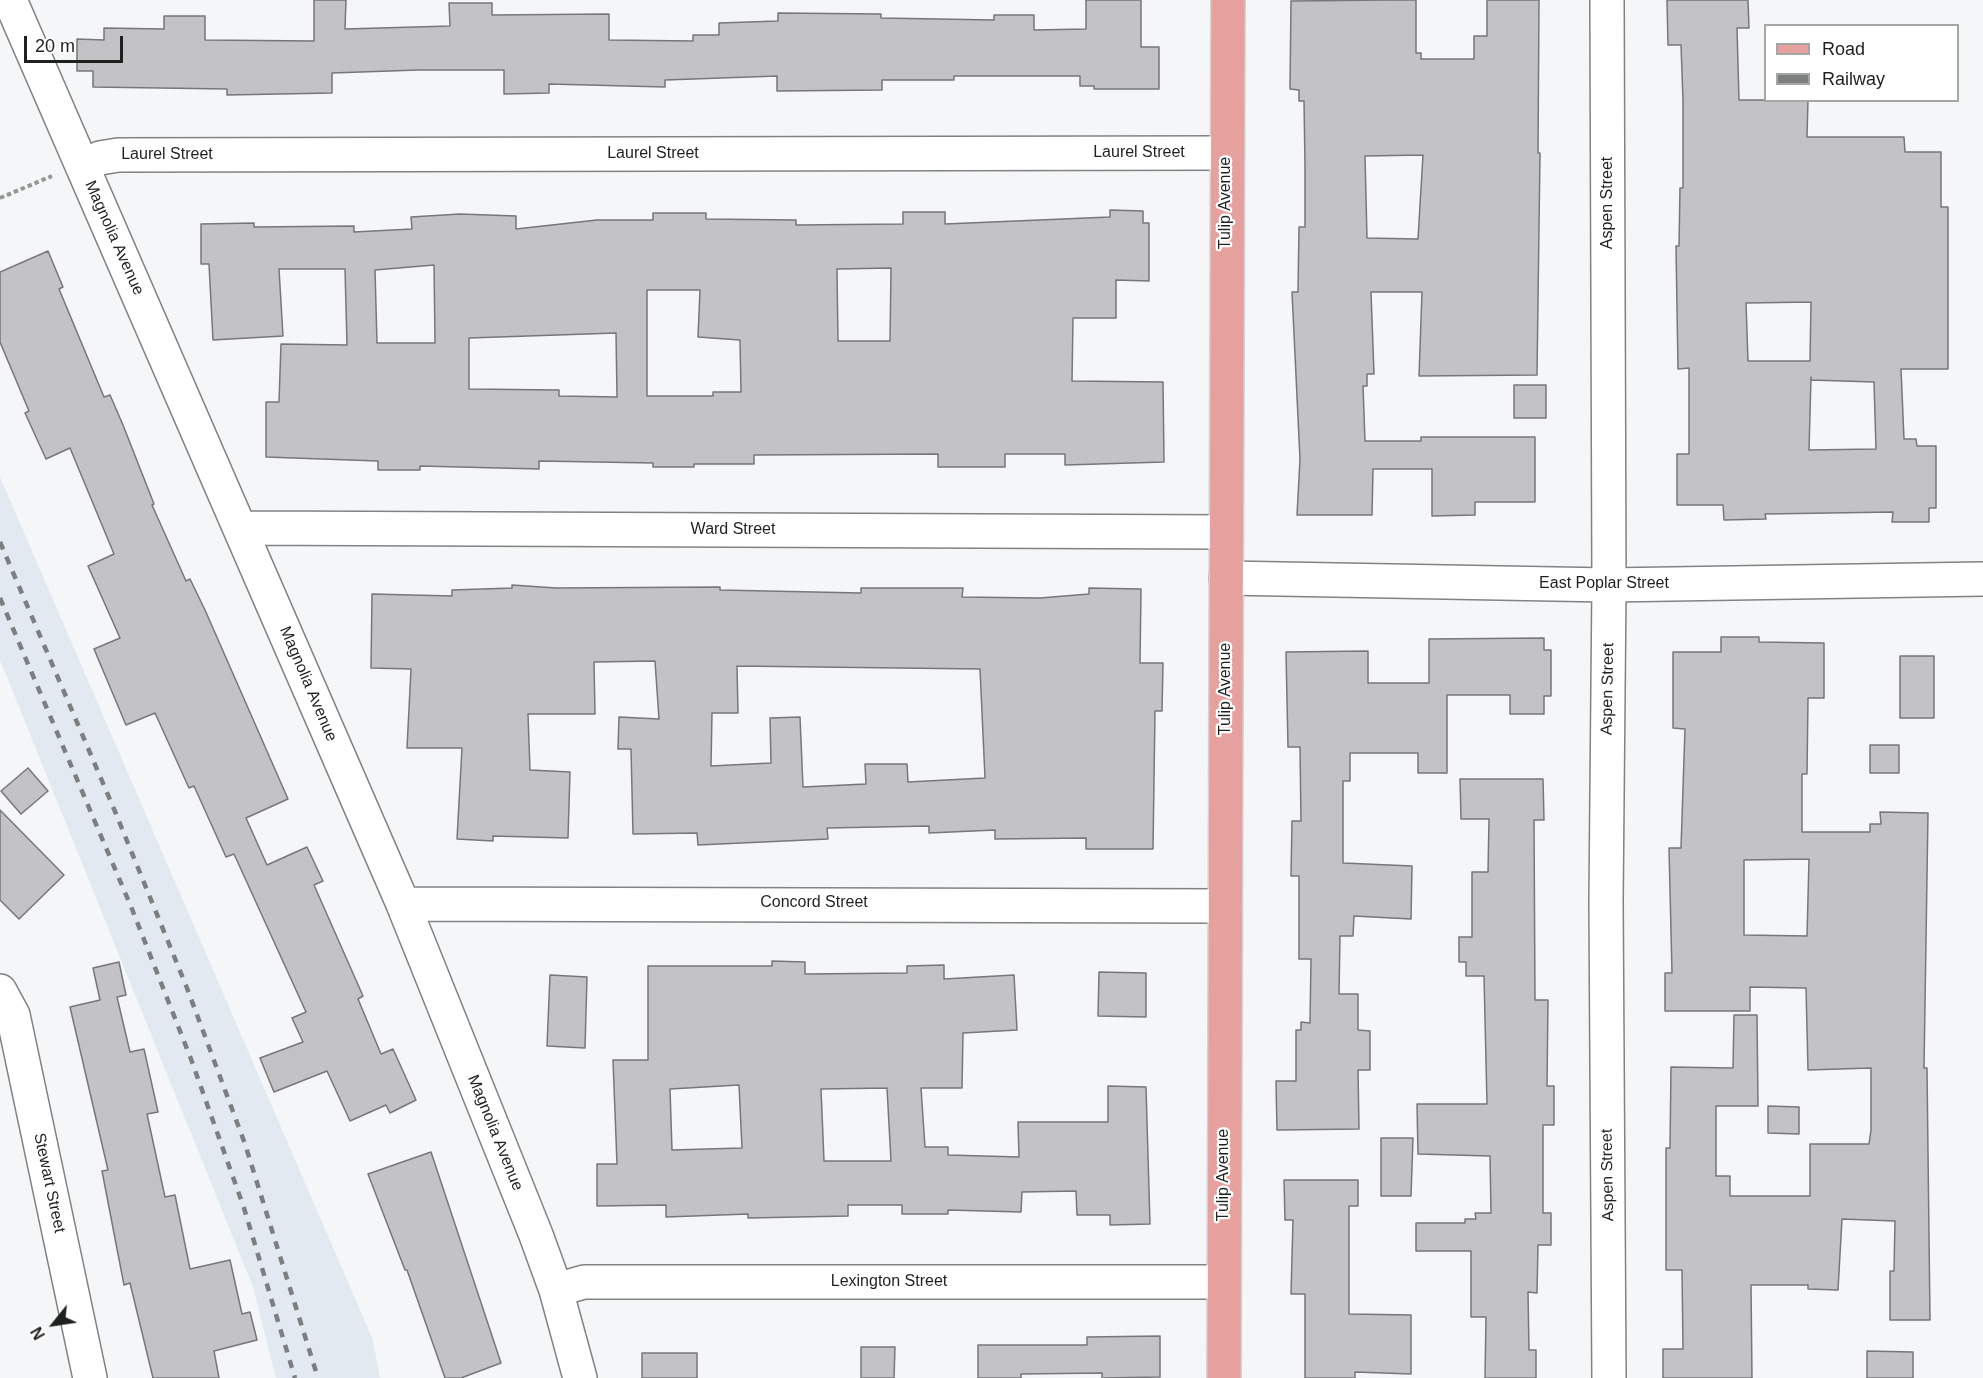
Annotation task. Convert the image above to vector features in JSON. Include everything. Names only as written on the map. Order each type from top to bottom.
[{"type":"main road","name":"Tulip Avenue","points":[[1224,1378],[1227,0]]},
{"type":"street","name":"Magnolia Avenue","points":[[10,0],[70,170],[240,528],[403,904],[556,1290],[580,1378]]},
{"type":"street","name":"Aspen Street","points":[[1607,0],[1609,585],[1606,901],[1609,1378]]},
{"type":"street","name":"Laurel Street","points":[[70,170],[108,156],[130,155],[1226,153]]},
{"type":"street","name":"Ward Street","points":[[240,528],[1226,532]]},
{"type":"street","name":"East Poplar Street","points":[[1226,578],[1609,585],[1983,579]]},
{"type":"street","name":"Concord Street","points":[[403,904],[1225,906]]},
{"type":"street","name":"Stewart Street","points":[[0,991],[12,1015],[90,1378]]},
{"type":"street","name":"Lexington Street","points":[[556,1290],[584,1282],[1223,1282]]},
{"type":"path","points":[[0,198],[70,170]]},
{"type":"shaded area","points":[[0,477],[373,1340],[380,1378],[276,1378],[253,1287],[0,660]]},
{"type":"building","points":[[314,0],[346,0],[345,29],[450,26],[449,3],[492,3],[492,15],[609,14],[609,40],[693,41],[693,35],[719,35],[719,23],[778,21],[778,13],[881,14],[881,18],[994,20],[994,15],[1034,15],[1034,30],[1086,29],[1086,0],[1141,0],[1141,47],[1159,47],[1159,89],[1094,89],[1094,86],[1080,86],[1080,76],[954,76],[954,80],[882,80],[882,90],[777,91],[777,76],[665,80],[665,87],[549,84],[549,93],[504,94],[504,70],[418,70],[332,73],[332,93],[227,95],[227,89],[93,87],[93,71],[77,71],[77,39],[104,40],[104,28],[164,29],[164,16],[205,16],[205,40],[314,41]]},
{"type":"building","points":[[1416,0],[1416,53],[1421,53],[1421,59],[1474,59],[1474,36],[1487,36],[1487,0],[1539,0],[1538,153],[1540,153],[1537,375],[1419,376],[1422,292],[1371,292],[1374,374],[1367,374],[1367,386],[1363,386],[1365,441],[1421,441],[1421,437],[1535,437],[1535,502],[1475,502],[1475,515],[1432,516],[1432,469],[1373,469],[1372,515],[1297,515],[1300,459],[1292,292],[1298,292],[1299,227],[1305,227],[1305,166],[1304,101],[1299,101],[1299,90],[1290,89],[1291,1]],"holes":[[[1423,155],[1418,239],[1367,238],[1365,156]]]},
{"type":"building","points":[[1667,0],[1748,0],[1749,28],[1737,28],[1739,100],[1808,102],[1807,137],[1904,137],[1905,152],[1941,152],[1941,207],[1948,207],[1948,369],[1901,369],[1904,439],[1916,439],[1917,446],[1936,446],[1936,508],[1929,508],[1929,522],[1892,522],[1893,512],[1765,514],[1766,519],[1724,520],[1723,505],[1677,505],[1677,454],[1689,454],[1689,368],[1678,369],[1676,246],[1679,246],[1680,188],[1683,188],[1681,45],[1668,45]],"holes":[[[1811,302],[1810,361],[1748,361],[1746,303]],[[1811,377],[1811,380],[1874,382],[1876,449],[1809,450]]]},
{"type":"building","points":[[1110,210],[1143,211],[1143,223],[1149,223],[1149,281],[1116,280],[1116,318],[1073,318],[1072,381],[1163,382],[1164,462],[1065,465],[1065,454],[1005,454],[1005,467],[938,467],[938,454],[754,455],[754,464],[694,464],[694,467],[653,467],[653,463],[539,461],[539,469],[420,466],[420,470],[378,470],[378,461],[266,457],[266,402],[279,402],[281,344],[347,345],[345,269],[279,269],[283,336],[213,340],[209,264],[201,264],[201,224],[254,223],[254,227],[354,226],[354,232],[412,229],[411,217],[460,214],[516,216],[516,229],[597,220],[653,220],[653,213],[706,213],[706,219],[796,220],[796,225],[903,224],[903,212],[945,212],[945,224],[1110,217]],"holes":[[[434,265],[435,343],[377,343],[375,270]],[[891,268],[890,341],[838,341],[837,269]],[[647,290],[700,290],[698,337],[740,340],[741,392],[713,392],[713,396],[647,396]],[[616,333],[617,397],[559,396],[559,390],[469,389],[469,338]]]},
{"type":"building","points":[[48,251],[63,287],[59,289],[104,397],[110,395],[154,504],[152,505],[186,581],[190,579],[205,610],[288,799],[246,818],[267,865],[307,847],[323,881],[314,885],[363,996],[358,999],[381,1054],[393,1049],[416,1100],[390,1113],[386,1105],[350,1121],[327,1071],[274,1092],[260,1058],[303,1042],[292,1018],[306,1012],[234,854],[226,857],[194,786],[189,788],[155,713],[126,725],[94,649],[120,638],[88,566],[114,554],[70,448],[46,459],[25,413],[29,411],[0,342],[0,272]]},
{"type":"building","points":[[1514,385],[1546,385],[1546,418],[1514,418]]},
{"type":"building","points":[[512,585],[556,588],[720,587],[720,590],[861,593],[861,588],[963,588],[962,597],[1040,598],[1089,594],[1089,588],[1141,589],[1140,663],[1163,663],[1162,711],[1155,711],[1153,849],[1086,849],[1086,838],[995,839],[995,830],[929,833],[929,826],[827,828],[828,839],[698,845],[697,833],[633,834],[631,749],[618,749],[619,717],[659,719],[655,661],[594,662],[595,714],[528,714],[530,770],[570,772],[568,838],[493,836],[493,841],[457,839],[462,748],[407,748],[411,669],[371,668],[372,594],[452,596],[452,590],[512,588]],"holes":[[[737,666],[980,669],[985,778],[908,782],[907,764],[865,764],[866,784],[803,787],[800,717],[770,718],[771,763],[711,766],[712,713],[738,713]]]},
{"type":"building","points":[[1721,637],[1759,637],[1759,642],[1824,643],[1824,698],[1808,698],[1807,774],[1802,774],[1802,832],[1870,832],[1870,824],[1881,824],[1880,812],[1928,813],[1924,1068],[1927,1068],[1930,1320],[1890,1320],[1890,1271],[1894,1271],[1895,1221],[1842,1219],[1838,1290],[1808,1289],[1808,1285],[1751,1285],[1752,1378],[1663,1378],[1663,1349],[1683,1349],[1682,1270],[1666,1270],[1666,1148],[1670,1148],[1671,1067],[1733,1068],[1734,1015],[1757,1015],[1758,1106],[1716,1106],[1716,1176],[1730,1176],[1730,1196],[1810,1196],[1810,1144],[1869,1144],[1871,1130],[1871,1068],[1808,1070],[1806,988],[1750,987],[1750,1011],[1665,1011],[1665,973],[1672,973],[1669,848],[1681,848],[1685,729],[1673,728],[1673,652],[1721,652]],"holes":[[[1809,859],[1807,936],[1744,935],[1744,860]]]},
{"type":"building","points":[[1544,638],[1544,650],[1551,650],[1551,696],[1544,696],[1544,714],[1510,714],[1510,695],[1447,695],[1447,773],[1418,773],[1418,753],[1350,753],[1350,781],[1343,781],[1343,863],[1412,866],[1411,919],[1354,916],[1353,936],[1340,936],[1339,994],[1358,994],[1358,1030],[1370,1031],[1370,1070],[1358,1070],[1359,1129],[1277,1130],[1276,1081],[1296,1081],[1296,1030],[1301,1030],[1301,1022],[1310,1023],[1311,959],[1299,959],[1299,876],[1291,876],[1292,821],[1301,821],[1300,747],[1288,747],[1286,652],[1368,651],[1368,683],[1429,683],[1429,639]]},
{"type":"building","points":[[1900,656],[1934,656],[1934,718],[1900,718]]},
{"type":"building","points":[[1870,745],[1899,745],[1899,773],[1870,773]]},
{"type":"building","points":[[28,768],[48,791],[21,814],[1,791]]},
{"type":"building","points":[[1460,779],[1543,779],[1544,820],[1534,820],[1535,1000],[1548,1000],[1547,1086],[1554,1086],[1554,1125],[1543,1125],[1543,1213],[1551,1213],[1551,1245],[1538,1245],[1537,1293],[1528,1292],[1529,1350],[1536,1350],[1536,1378],[1485,1378],[1486,1317],[1471,1317],[1471,1251],[1416,1251],[1416,1223],[1465,1223],[1465,1219],[1476,1219],[1475,1213],[1491,1213],[1490,1156],[1418,1154],[1417,1104],[1487,1104],[1484,976],[1466,976],[1466,962],[1459,962],[1459,937],[1472,937],[1472,872],[1488,872],[1489,819],[1461,819]]},
{"type":"building","points":[[0,810],[64,875],[19,919],[0,900]]},
{"type":"building","points":[[772,961],[805,962],[805,974],[907,973],[907,966],[944,965],[944,979],[1014,975],[1017,1030],[963,1033],[962,1088],[921,1088],[925,1147],[948,1147],[948,1155],[1019,1157],[1018,1122],[1108,1122],[1108,1086],[1146,1087],[1150,1224],[1110,1225],[1110,1215],[1077,1215],[1076,1191],[1022,1192],[1021,1212],[948,1210],[948,1214],[902,1214],[902,1205],[848,1205],[848,1216],[748,1218],[748,1214],[666,1217],[666,1205],[597,1206],[597,1164],[617,1164],[613,1060],[648,1060],[648,966],[772,966]],"holes":[[[739,1085],[742,1148],[672,1150],[670,1089]],[[887,1088],[891,1161],[824,1161],[821,1089]]]},
{"type":"building","points":[[119,962],[126,995],[117,997],[130,1052],[144,1049],[158,1112],[147,1114],[165,1197],[175,1195],[190,1269],[230,1260],[242,1314],[250,1312],[257,1340],[214,1351],[219,1378],[153,1378],[130,1283],[124,1285],[102,1171],[108,1170],[70,1007],[100,1000],[93,968]]},
{"type":"building","points":[[1099,972],[1146,973],[1146,1017],[1098,1016]]},
{"type":"building","points":[[550,975],[587,977],[585,1048],[547,1046]]},
{"type":"building","points":[[1768,1106],[1799,1107],[1799,1134],[1768,1133]]},
{"type":"building","points":[[1381,1138],[1413,1138],[1411,1196],[1381,1196]]},
{"type":"building","points":[[431,1152],[501,1363],[461,1378],[445,1378],[407,1270],[405,1270],[368,1174]]},
{"type":"building","points":[[1284,1180],[1358,1180],[1358,1206],[1349,1206],[1349,1314],[1411,1315],[1411,1374],[1355,1372],[1355,1378],[1305,1378],[1305,1294],[1291,1294],[1293,1220],[1285,1220]]},
{"type":"building","points":[[1160,1336],[1160,1377],[1102,1378],[1102,1373],[1021,1374],[1021,1378],[978,1378],[978,1345],[1087,1345],[1087,1337]]},
{"type":"building","points":[[861,1347],[895,1347],[894,1378],[861,1378]]},
{"type":"building","points":[[1867,1351],[1913,1352],[1913,1378],[1867,1378]]},
{"type":"building","points":[[642,1353],[697,1353],[697,1378],[642,1378]]},
{"type":"railway","points":[[0,542],[114,809],[187,988],[245,1144],[318,1378]]},
{"type":"railway","points":[[0,598],[132,909],[191,1059],[244,1208],[295,1378]]}]
